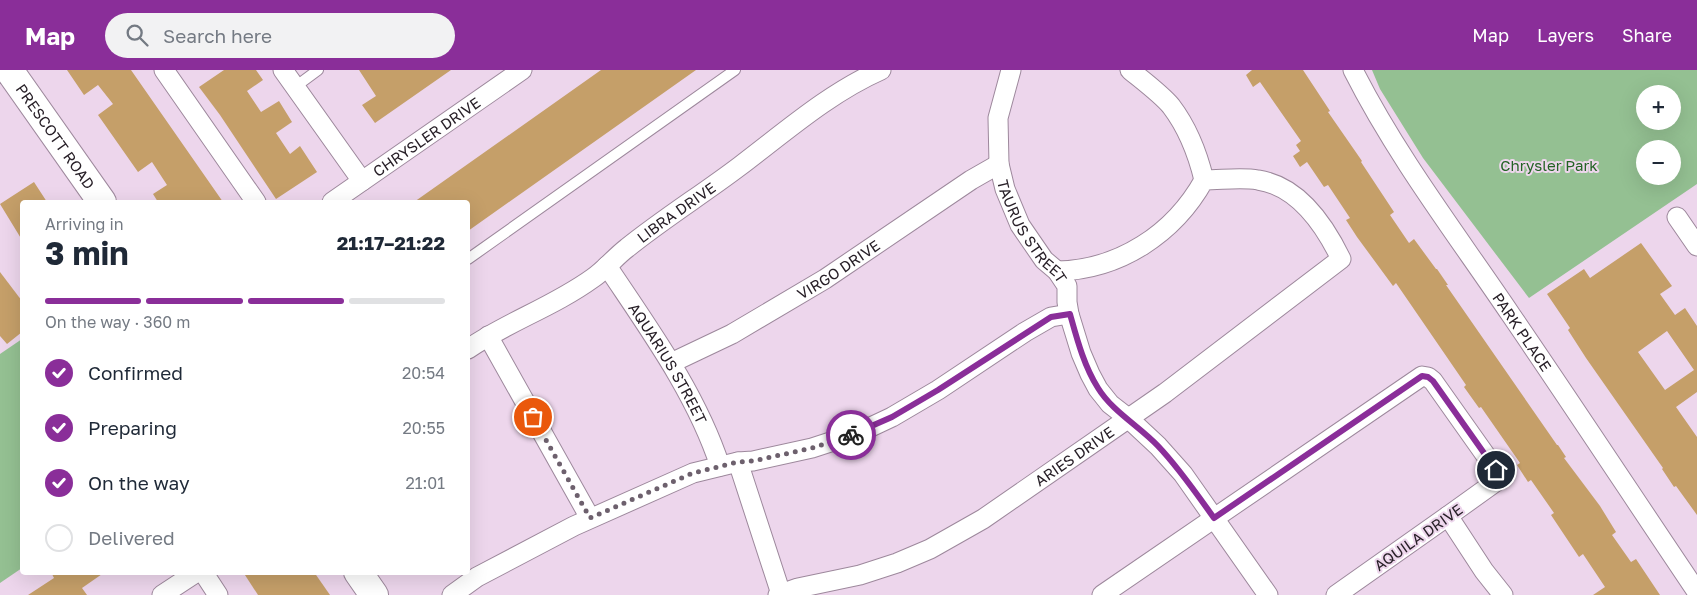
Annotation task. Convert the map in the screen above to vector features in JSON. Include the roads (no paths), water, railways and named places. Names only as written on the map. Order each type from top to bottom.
[{"type":"main road","name":"PRESCOTT ROAD","points":[[9,70],[101,200]]},
{"type":"main road","points":[[360,575],[374,595]]},
{"type":"street","points":[[164,70],[255,200]]},
{"type":"street","points":[[283,70],[362,181]]},
{"type":"street","name":"CHRYSLER DRIVE","points":[[335,200],[522,70]]},
{"type":"street","name":"LIBRA DRIVE","points":[[470,348],[488,336],[542,309],[595,277],[625,249],[820,106],[852,84],[881,70]]},
{"type":"street","name":"TAURUS STREET","points":[[1011,70],[998,118],[999,164],[1005,189],[1020,225],[1044,260],[1057,271],[1067,286],[1067,302],[1081,353],[1098,389],[1110,404],[1158,446],[1183,474],[1268,595]]},
{"type":"street","points":[[1057,271],[1088,269],[1123,257],[1164,230],[1181,215],[1204,180],[1200,163],[1182,124],[1170,105],[1130,70]]},
{"type":"street","name":"PARK PLACE","points":[[1353,70],[1368,100],[1405,162],[1511,315],[1697,592]]},
{"type":"street","name":"VIRGO DRIVE","points":[[671,363],[732,334],[825,279],[971,180],[999,164]]},
{"type":"street","name":"ARIES DRIVE","points":[[780,595],[798,588],[860,575],[897,563],[930,548],[1000,508],[1221,351],[1341,259],[1315,216],[1288,192],[1258,180],[1204,180]]},
{"type":"street","points":[[1677,217],[1697,246]]},
{"type":"street","name":"AQUARIUS STREET","points":[[607,266],[671,363],[711,439],[720,466]]},
{"type":"street","points":[[452,595],[472,573],[693,473],[738,462],[753,461],[812,448],[858,433],[892,417],[938,390],[1051,317],[1070,314]]},
{"type":"street","points":[[488,336],[590,518]]},
{"type":"street","name":"AQUILA DRIVE","points":[[1214,518],[1422,376],[1428,377],[1433,381],[1496,470],[1497,476],[1494,482],[1336,595]]},
{"type":"street","points":[[738,462],[780,595]]},
{"type":"street","points":[[1448,516],[1464,537],[1484,571],[1503,595]]},
{"type":"street","points":[[1102,595],[1214,518]]},
{"type":"street","points":[[162,595],[192,575]]},
{"type":"street","points":[[205,575],[218,595]]},
{"type":"lane","points":[[295,87],[318,70]]},
{"type":"lane","points":[[470,258],[736,70]]},
{"type":"park label","name":"Chrysler Park","points":[[1549,165]]}]
